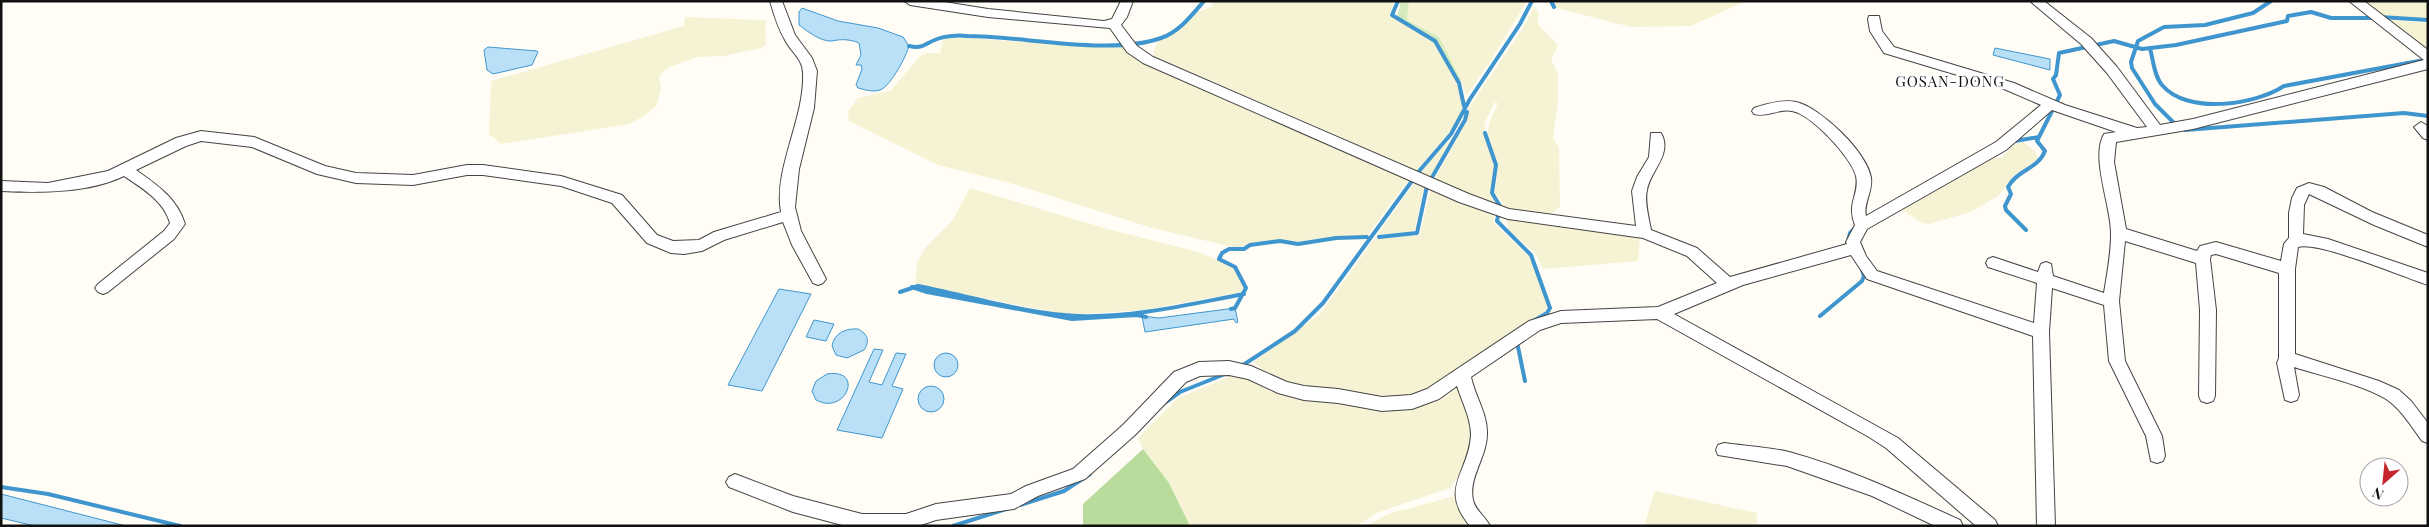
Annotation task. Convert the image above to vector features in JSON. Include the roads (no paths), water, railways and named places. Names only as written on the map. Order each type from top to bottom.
[{"type":"street","points":[[776,1],[784,28],[793,43],[808,59],[810,73],[807,102],[788,197],[790,224],[818,279]]},
{"type":"street","points":[[910,1],[988,13],[1104,25],[1114,24],[1121,16],[1126,1]]},
{"type":"street","points":[[2036,1],[2086,41],[2112,70],[2157,131]]},
{"type":"street","points":[[2355,1],[2428,57]]},
{"type":"street","points":[[1874,19],[1876,31],[1889,50],[1910,58],[2009,86],[2107,125],[2138,132]]},
{"type":"street","points":[[1114,24],[1132,49],[1148,60],[1464,198],[1508,214],[1644,233],[1692,252],[1728,284]]},
{"type":"street","points":[[2157,456],[2154,436],[2117,361],[2111,301],[2119,233],[2106,162],[2106,147],[2109,138],[2194,124],[2428,64]]},
{"type":"street","points":[[2041,332],[1872,275],[1854,248],[1853,242],[1862,225],[2001,146],[2051,104]]},
{"type":"street","points":[[1759,111],[1789,106],[1798,107],[1814,117],[1851,153],[1863,171],[1864,179],[1857,215],[1862,225]]},
{"type":"street","points":[[1,186],[48,188],[111,176],[181,142],[201,136],[254,142],[322,170],[356,178],[413,180],[467,170],[504,172],[561,181],[617,199],[652,239],[671,247],[684,248],[702,245],[719,236],[790,215]]},
{"type":"street","points":[[1644,233],[1639,191],[1644,177],[1656,157],[1656,137]]},
{"type":"street","points":[[103,288],[170,235],[178,224],[176,214],[157,194],[125,169]]},
{"type":"street","points":[[2296,241],[2296,209],[2301,193],[2307,189],[2316,190],[2377,222],[2428,241]]},
{"type":"street","points":[[2119,233],[2203,259]]},
{"type":"street","points":[[2291,396],[2285,363],[2287,358],[2288,269],[2291,244],[2304,240],[2328,245],[2428,279]]},
{"type":"street","points":[[735,482],[793,504],[862,522],[906,522],[936,512],[1014,501],[1032,491],[1079,474],[1129,430],[1180,376],[1199,369],[1228,368],[1251,373],[1284,388],[1297,391],[1382,404],[1412,402],[1426,397],[1463,375],[1514,337],[1547,320],[1568,316],[1659,313],[1728,284],[1854,248]]},
{"type":"street","points":[[2207,396],[2209,314],[2203,259],[2205,250],[2216,248],[2288,269]]},
{"type":"street","points":[[1992,263],[2046,274],[2111,301]]},
{"type":"street","points":[[2046,274],[2041,332],[2046,526]]},
{"type":"street","points":[[1659,313],[1887,439],[1989,526]]},
{"type":"street","points":[[2287,358],[2373,386],[2393,395],[2406,406],[2428,436]]},
{"type":"street","points":[[1463,375],[1464,387],[1474,406],[1479,433],[1472,464],[1463,485],[1464,498],[1468,513],[1481,526]]},
{"type":"street","points":[[1724,450],[1787,460],[1814,467],[1878,491],[1954,526]]},
{"type":"water","points":[[802,8],[838,21],[878,28],[903,37],[909,46],[902,63],[886,86],[876,91],[858,88],[856,85],[862,69],[861,65],[856,65],[861,55],[859,43],[845,40],[828,41],[814,36],[799,25],[799,12]]},
{"type":"water","points":[[488,47],[538,52],[532,65],[493,74],[487,70],[484,50]]},
{"type":"water","points":[[1995,48],[2050,59],[2050,70],[1993,55]]},
{"type":"water","points":[[779,289],[811,294],[762,391],[728,385]]},
{"type":"water","points":[[1235,308],[1238,322],[1236,323],[1234,319],[1145,332],[1142,316],[1159,318]]},
{"type":"water","points":[[814,320],[834,324],[826,341],[806,337]]},
{"type":"water","points":[[849,329],[858,329],[867,338],[864,350],[847,358],[836,355],[832,346],[835,338],[841,332]]},
{"type":"water","points":[[874,349],[883,350],[869,382],[882,385],[896,353],[906,354],[892,386],[903,389],[882,438],[837,430]]},
{"type":"water","points":[[946,353],[955,356],[958,365],[955,374],[946,377],[937,374],[934,365],[937,356]]},
{"type":"water","points":[[827,374],[839,374],[846,378],[848,384],[847,391],[843,397],[836,402],[827,403],[816,400],[812,391],[816,381]]},
{"type":"water","points":[[931,386],[940,390],[944,399],[940,408],[931,412],[922,408],[918,399],[922,390]]},
{"type":"water","points":[[1,494],[126,526],[35,526],[1,518]]},
{"type":"waterway","points":[[909,46],[921,46],[948,36],[989,37],[1092,45],[1141,43],[1161,38],[1174,32],[1185,23],[1204,1]]},
{"type":"waterway","points":[[1398,1],[1392,15],[1435,41],[1459,83],[1464,106]]},
{"type":"waterway","points":[[1240,367],[1295,331],[1323,303],[1420,170],[1451,134],[1470,99],[1520,24],[1532,1]]},
{"type":"waterway","points":[[1551,1],[1554,7]]},
{"type":"waterway","points":[[2136,47],[2138,41],[2164,27],[2205,25],[2253,13],[2271,1]]},
{"type":"waterway","points":[[2150,48],[2176,45],[2287,21],[2288,16],[2311,12],[2331,18],[2372,18]]},
{"type":"waterway","points":[[2380,17],[2428,20]]},
{"type":"waterway","points":[[2039,137],[2060,95],[2053,79],[2056,75],[2059,53],[2114,41],[2136,47]]},
{"type":"waterway","points":[[2136,47],[2150,48]]},
{"type":"waterway","points":[[2136,47],[2131,62],[2132,68],[2155,104],[2173,122]]},
{"type":"waterway","points":[[2150,48],[2155,72],[2162,85],[2173,94],[2204,104],[2239,102],[2271,93],[2284,86],[2424,60]]},
{"type":"waterway","points":[[1379,237],[1417,233],[1427,186],[1465,120],[1467,112]]},
{"type":"waterway","points":[[2185,130],[2404,113],[2428,116]]},
{"type":"waterway","points":[[1485,133],[1496,165],[1492,193],[1500,206],[1497,221],[1531,255],[1550,308],[1547,313],[1535,320]]},
{"type":"waterway","points":[[2015,141],[2039,137]]},
{"type":"waterway","points":[[2026,230],[2006,210],[2005,206],[2011,194],[2008,187],[2012,181],[2038,162],[2045,151],[2037,141],[2039,137]]},
{"type":"waterway","points":[[1847,245],[1850,233],[1854,229]]},
{"type":"waterway","points":[[1243,294],[1246,288],[1235,267],[1219,259],[1222,253],[1229,249],[1244,249],[1250,245],[1280,241],[1298,244],[1336,238],[1367,237]]},
{"type":"waterway","points":[[1820,316],[1862,281],[1864,276],[1862,270]]},
{"type":"waterway","points":[[914,288],[918,286],[1039,312],[1079,316],[1141,313],[1243,294]]},
{"type":"waterway","points":[[900,292],[914,288]]},
{"type":"waterway","points":[[914,288],[927,292],[1072,319],[1137,315],[1146,317]]},
{"type":"waterway","points":[[1231,309],[1235,308],[1243,294]]},
{"type":"waterway","points":[[1517,342],[1525,381]]},
{"type":"waterway","points":[[1166,402],[1180,392],[1225,374]]},
{"type":"waterway","points":[[1020,505],[1064,491],[1090,474]]},
{"type":"waterway","points":[[1,487],[48,494],[180,526]]},
{"type":"waterway","points":[[953,526],[1006,509]]},
{"type":"district","name":"GOSAN-DONG","points":[[1950,81]]}]
